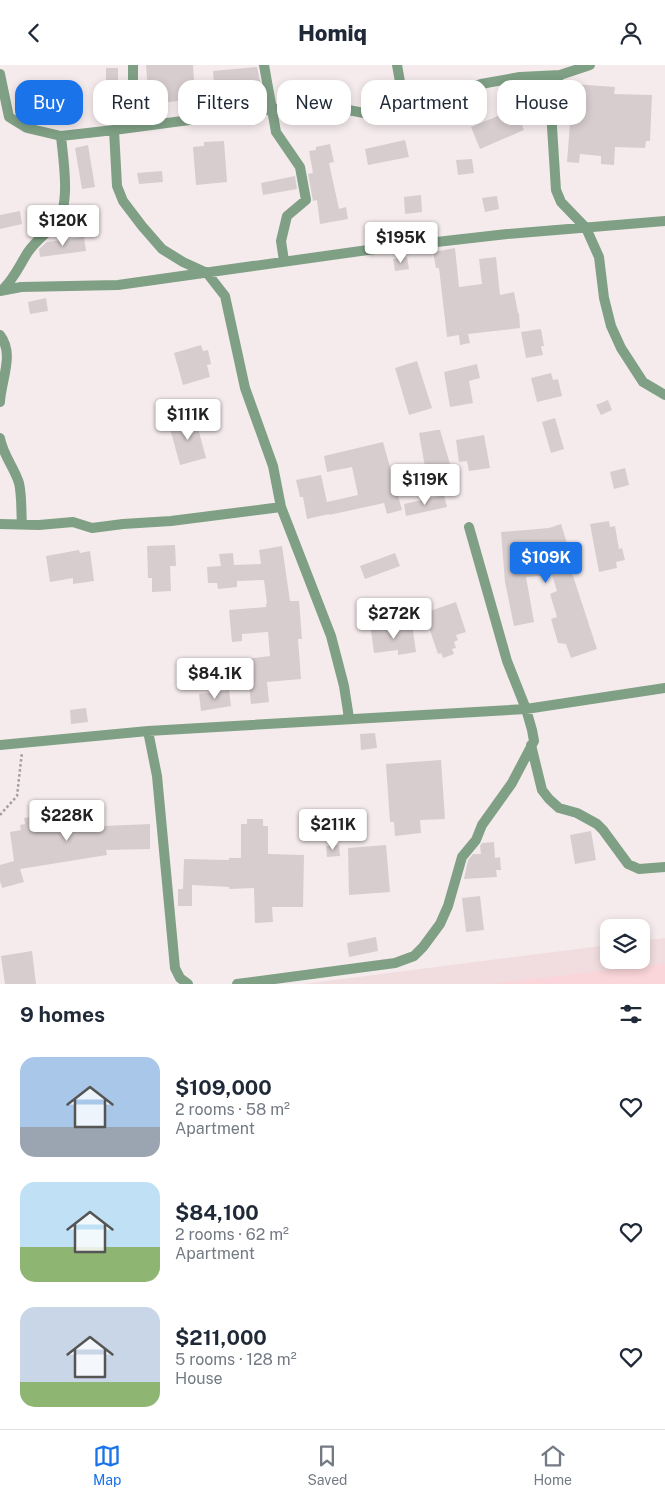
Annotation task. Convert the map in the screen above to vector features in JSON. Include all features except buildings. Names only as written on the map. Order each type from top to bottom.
[{"type":"street","points":[[133,65],[133,127]]},
{"type":"street","points":[[264,65],[276,132],[300,167],[306,200],[287,216],[281,241],[284,261]]},
{"type":"street","points":[[397,65],[400,80]]},
{"type":"street","points":[[487,83],[520,77],[560,75],[590,65]]},
{"type":"street","points":[[0,75],[9,117],[27,128],[61,135],[273,109],[334,107],[361,112]]},
{"type":"street","points":[[560,75],[552,91],[556,190],[561,202],[586,228],[599,257],[604,298],[611,326],[621,348],[643,383],[665,395]]},
{"type":"street","points":[[114,130],[117,186],[123,201],[162,249],[183,262],[207,273],[225,296],[244,388],[273,466],[281,507],[332,637],[344,686],[349,718]]},
{"type":"street","points":[[1,291],[10,283],[28,252],[62,213],[64,175],[61,135]]},
{"type":"street","points":[[1,291],[20,287],[118,285],[284,261],[498,235],[665,221]]},
{"type":"street","points":[[0,335],[6,344],[7,365],[0,402]]},
{"type":"street","points":[[0,438],[2,450],[19,484],[22,524]]},
{"type":"street","points":[[0,524],[39,525],[73,522],[92,528],[171,521],[281,507]]},
{"type":"street","points":[[237,984],[395,963],[414,956],[440,924],[448,906],[462,857],[476,840],[482,825],[512,783],[534,741],[526,709],[507,661],[470,527]]},
{"type":"street","points":[[0,745],[148,731],[526,709],[665,688]]},
{"type":"street","points":[[148,731],[157,776],[175,968],[180,978],[188,984]]},
{"type":"street","points":[[531,745],[542,791],[549,799],[559,807],[597,823],[628,863],[639,869],[665,867]]},
{"type":"path","points":[[0,815],[17,796],[23,743]]},
{"type":"shaded area","points":[[665,938],[665,984],[303,984],[600,946],[600,969],[650,969],[650,940]]},
{"type":"shaded area","points":[[665,964],[665,984],[489,984],[621,969],[650,969],[650,966]]}]
